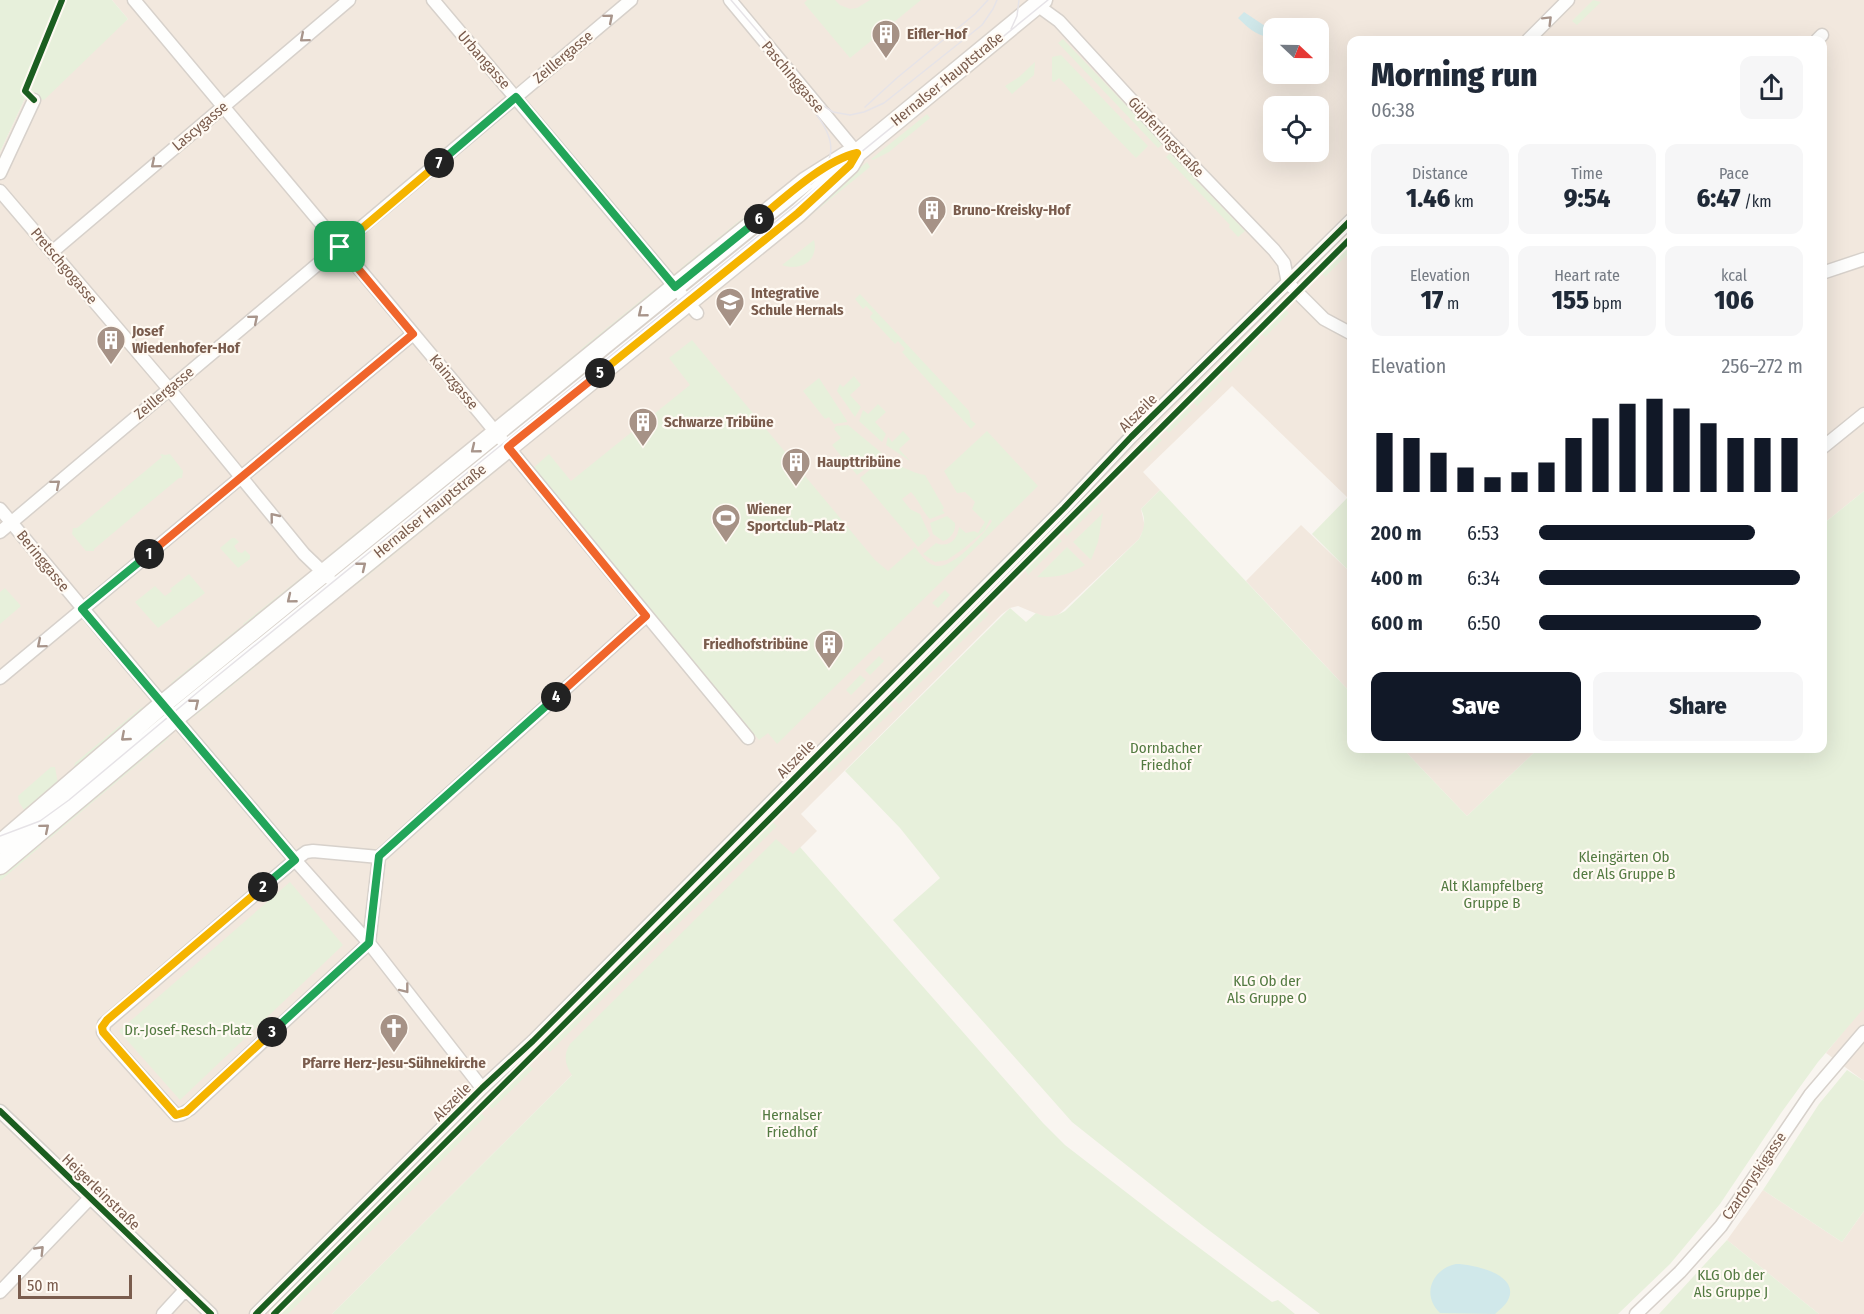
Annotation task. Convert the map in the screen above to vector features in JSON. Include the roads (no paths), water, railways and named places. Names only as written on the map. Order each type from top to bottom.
[{"type":"main road","name":"Hernalser Hauptstraße","points":[[0,865],[175,718],[337,587],[513,453],[692,307],[850,165],[857,153],[1038,2]]},
{"type":"main road","name":"Hernalser Hauptstraße","points":[[0,844],[158,698],[318,567],[495,432],[806,181],[847,155],[857,153]]},
{"type":"street","name":"Kainzgasse","points":[[134,0],[748,738]]},
{"type":"street","name":"Lascygasse","points":[[52,252],[349,0]]},
{"type":"street","name":"Urbangasse","points":[[433,0],[692,307]]},
{"type":"street","name":"Zeillergasse","points":[[0,532],[631,0]]},
{"type":"street","name":"Paschinggasse","points":[[730,0],[857,153]]},
{"type":"street","points":[[1532,36],[1568,0]]},
{"type":"street","name":"Güpferlingstraße","points":[[1038,2],[1059,21],[1171,143],[1274,250],[1284,263],[1288,283]]},
{"type":"street","points":[[0,173],[34,100]]},
{"type":"street","name":"Pretschgogasse","points":[[0,191],[169,389],[241,478],[337,587]]},
{"type":"street","name":"Alszeile","points":[[256,1314],[533,1041],[1064,508],[1131,437],[1347,224]]},
{"type":"street","points":[[1827,271],[1864,259]]},
{"type":"street","points":[[1288,283],[1324,319],[1347,331]]},
{"type":"street","points":[[0,678],[413,334]]},
{"type":"street","points":[[1827,444],[1864,414]]},
{"type":"street","name":"Beringgasse","points":[[0,509],[295,860]]},
{"type":"street","points":[[379,856],[306,852],[107,1020],[102,1027],[106,1037],[176,1115],[182,1114],[369,943],[379,856],[646,616]]},
{"type":"street","points":[[295,860],[369,943],[483,1088]]},
{"type":"street","name":"Czartoryskigasse","points":[[1636,1314],[1680,1272],[1721,1226],[1810,1095],[1864,1032]]},
{"type":"street","name":"Heigerleinstraße","points":[[0,1111],[211,1314]]},
{"type":"street","points":[[0,1292],[90,1198]]},
{"type":"street","points":[[163,1314],[185,1290]]},
{"type":"water","points":[[1244,12],[1263,25],[1263,36],[1248,27],[1238,18]]},
{"type":"water","points":[[1456,1264],[1473,1266],[1501,1277],[1508,1283],[1510,1291],[1506,1304],[1495,1314],[1440,1313],[1431,1298],[1432,1284],[1441,1271]]},
{"type":"tram line","points":[[731,0],[819,103],[833,112],[850,115],[864,112],[884,103],[982,25],[997,0]]},
{"type":"tram line","points":[[865,107],[975,14],[988,0]]},
{"type":"tram line","points":[[1011,29],[1017,16],[1019,0]]},
{"type":"tram line","points":[[0,836],[40,821],[69,800],[210,682],[1048,0]]},
{"type":"tram line","points":[[807,102],[828,133],[831,153],[828,163],[811,184]]},
{"type":"place","name":"Eifler-Hof","points":[[886,60]]},
{"type":"place","name":"Bruno-Kreisky-Hof","points":[[932,236]]},
{"type":"place","name":"Integrative Schule Hernals","points":[[730,328]]},
{"type":"place","name":"Josef Wiedenhofer-Hof","points":[[111,366]]},
{"type":"place","name":"Schwarze Tribüne","points":[[643,448]]},
{"type":"place","name":"Haupttribüne","points":[[796,488]]},
{"type":"place","name":"Wiener Sportclub-Platz","points":[[726,544]]},
{"type":"place","name":"Friedhofstribüne","points":[[829,670]]},
{"type":"place","name":"Pfarre Herz-Jesu-Sühnekirche","points":[[394,1054]]},
{"type":"park label","name":"Dornbacher Friedhof","points":[[1166,756]]},
{"type":"park label","name":"Kleingärten Ob der Als Gruppe B","points":[[1624,866]]},
{"type":"park label","name":"Alt Klampfelberg Gruppe B","points":[[1492,894]]},
{"type":"park label","name":"KLG Ob der Als Gruppe O","points":[[1267,990]]},
{"type":"park label","name":"Dr.-Josef-Resch-Platz","points":[[188,1030]]},
{"type":"park label","name":"Hernalser Friedhof","points":[[792,1124]]},
{"type":"park label","name":"KLG Ob der Als Gruppe J","points":[[1731,1284]]}]
